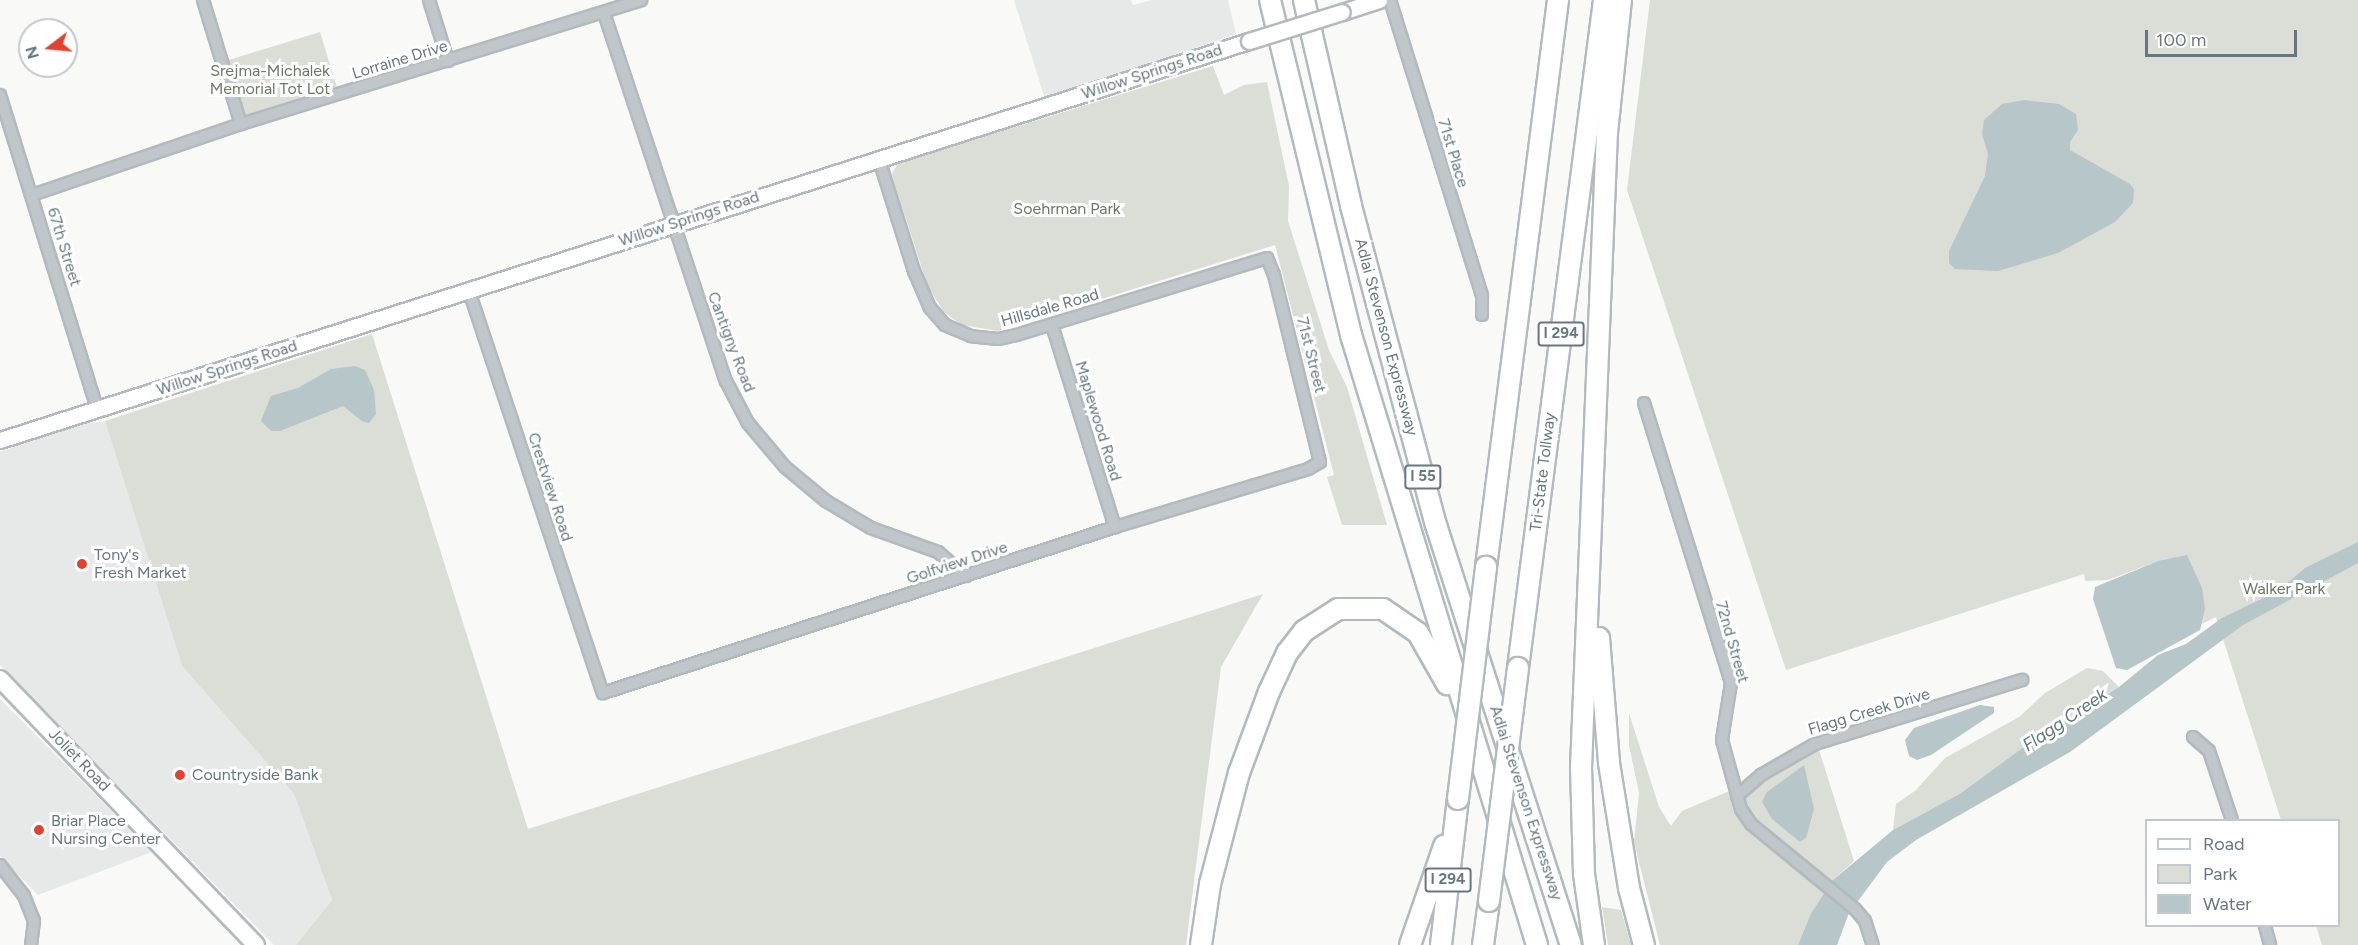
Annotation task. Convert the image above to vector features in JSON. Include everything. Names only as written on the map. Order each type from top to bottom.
[{"type":"highway","name":"Adlai Stevenson Expressway","points":[[1270,0],[1351,334],[1537,945]]},
{"type":"highway","name":"Adlai Stevenson Expressway","points":[[1304,0],[1351,206],[1436,525],[1571,945]]},
{"type":"highway","name":"I 294","points":[[1441,945],[1456,808],[1558,0]]},
{"type":"highway","name":"Tri-State Tollway","points":[[1483,945],[1604,0]]},
{"type":"highway","points":[[1594,945],[1584,874],[1581,768],[1593,546],[1607,133],[1621,0]]},
{"type":"highway","points":[[1593,546],[1609,763],[1629,888],[1644,945]]},
{"type":"highway","points":[[1201,945],[1221,833],[1254,730],[1287,653],[1322,615],[1348,606],[1367,606],[1397,615],[1418,633],[1438,662],[1486,777]]},
{"type":"highway","points":[[1410,945],[1456,808]]},
{"type":"main road","name":"Willow Springs Road","points":[[0,440],[1379,0]]},
{"type":"main road","name":"Joliet Road","points":[[0,679],[256,945]]},
{"type":"street","points":[[202,0],[241,124]]},
{"type":"street","points":[[429,0],[448,61]]},
{"type":"street","name":"Lorraine Drive","points":[[32,195],[241,124],[641,0]]},
{"type":"street","name":"71st Place","points":[[1390,0],[1482,296],[1482,315]]},
{"type":"street","name":"Cantigny Road","points":[[604,13],[672,224],[726,381],[748,423],[784,467],[826,501],[872,528],[938,552],[966,576]]},
{"type":"street","name":"67th Street","points":[[0,95],[2,111],[32,195],[97,409]]},
{"type":"street","name":"Hillsdale Road","points":[[879,159],[922,292],[945,325],[983,339],[1016,335],[1053,325],[1267,258]]},
{"type":"street","name":"71st Street","points":[[1267,258],[1277,286],[1320,462]]},
{"type":"street","name":"Crestview Road","points":[[469,291],[603,693]]},
{"type":"street","name":"Maplewood Road","points":[[1053,325],[1115,527]]},
{"type":"street","name":"72nd Street","points":[[1644,403],[1731,683],[1722,740],[1737,796],[1751,824],[1855,909],[1865,921],[1873,945]]},
{"type":"street","name":"Golfview Drive","points":[[603,693],[1115,527],[1308,470],[1320,462]]},
{"type":"street","name":"Flagg Creek Drive","points":[[1737,796],[1802,749],[2022,680]]},
{"type":"street","points":[[2193,737],[2209,751],[2232,819]]},
{"type":"street","points":[[0,865],[24,896],[34,921],[31,945]]},
{"type":"street","points":[[2265,927],[2270,945]]},
{"type":"shaded area","points":[[1014,0],[1131,0],[1133,5],[1152,0],[1228,0],[1236,34],[1045,99]]},
{"type":"shaded area","points":[[105,421],[182,666],[294,794],[332,900],[296,945],[274,945],[0,665],[0,452],[77,425]]},
{"type":"shaded area","points":[[0,699],[152,852],[38,895],[0,856]]},
{"type":"green space","name":"Walker Park","points":[[1650,0],[2358,0],[2358,945],[2322,945],[2316,927],[2340,927],[2340,819],[2281,819],[2216,617],[2202,624],[2205,610],[2158,561],[2108,580],[2085,581],[2084,574],[1786,670],[1627,190]]},
{"type":"green space","name":"Srejma-Michalek Memorial Tot Lot","points":[[320,32],[338,90],[244,119],[226,61]]},
{"type":"green space","name":"Soehrman Park","points":[[1213,66],[1224,95],[1244,85],[1267,82],[1289,186],[1288,221],[1329,350],[1347,387],[1387,525],[1342,525],[1327,477],[1334,475],[1275,245],[998,331],[962,325],[944,312],[928,287],[892,174],[898,163]]},
{"type":"green space","points":[[372,334],[528,829],[1263,594],[1221,667],[1186,945],[296,945],[332,900],[294,794],[182,666],[105,421]]},
{"type":"green space","points":[[2087,668],[2103,671],[2119,687],[2025,746],[1961,793],[1893,830],[1896,804],[1916,790],[1945,758],[2019,717],[2045,693]]},
{"type":"green space","points":[[1629,713],[1659,807],[1671,826],[1682,811],[1727,792],[1758,785],[1819,750],[1854,861],[1833,880],[1811,913],[1798,945],[1660,945],[1634,842],[1639,793],[1629,745]]},
{"type":"green space","points":[[1602,907],[1621,910],[1631,945],[1608,945]]},
{"type":"water","points":[[2024,100],[2059,104],[2076,114],[2078,130],[2070,142],[2070,150],[2130,184],[2134,189],[2133,203],[2115,222],[2058,253],[1998,271],[1955,269],[1949,263],[1949,251],[1985,176],[1988,154],[1982,134],[1984,120],[2002,104]]},
{"type":"water","points":[[355,366],[365,370],[374,390],[376,414],[369,423],[362,421],[343,406],[280,431],[271,431],[261,421],[271,396],[298,388],[331,369]]},
{"type":"water","points":[[2358,542],[2358,563],[2243,625],[2070,752],[1916,840],[1887,862],[1849,913],[1837,945],[1798,945],[1811,913],[1833,880],[1893,830],[1961,793],[2025,746],[2119,687],[2158,655],[2186,644],[2222,618],[2278,591],[2305,568]]},
{"type":"water","points":[[2187,555],[2202,588],[2205,610],[2200,630],[2127,670],[2116,668],[2093,599],[2095,587],[2158,561]]},
{"type":"water","points":[[1980,705],[1994,707],[1994,713],[1931,755],[1917,760],[1909,756],[1905,740],[1914,728]]},
{"type":"water","points":[[1804,765],[1814,809],[1806,838],[1800,842],[1772,819],[1762,802],[1767,792]]},
{"type":"place","name":"Tony's Fresh Market","points":[[82,564]]},
{"type":"place","name":"Countryside Bank","points":[[180,775]]},
{"type":"place","name":"Briar Place Nursing Center","points":[[39,830]]},
{"type":"water label","name":"Flagg Creek","points":[[2065,720]]}]
